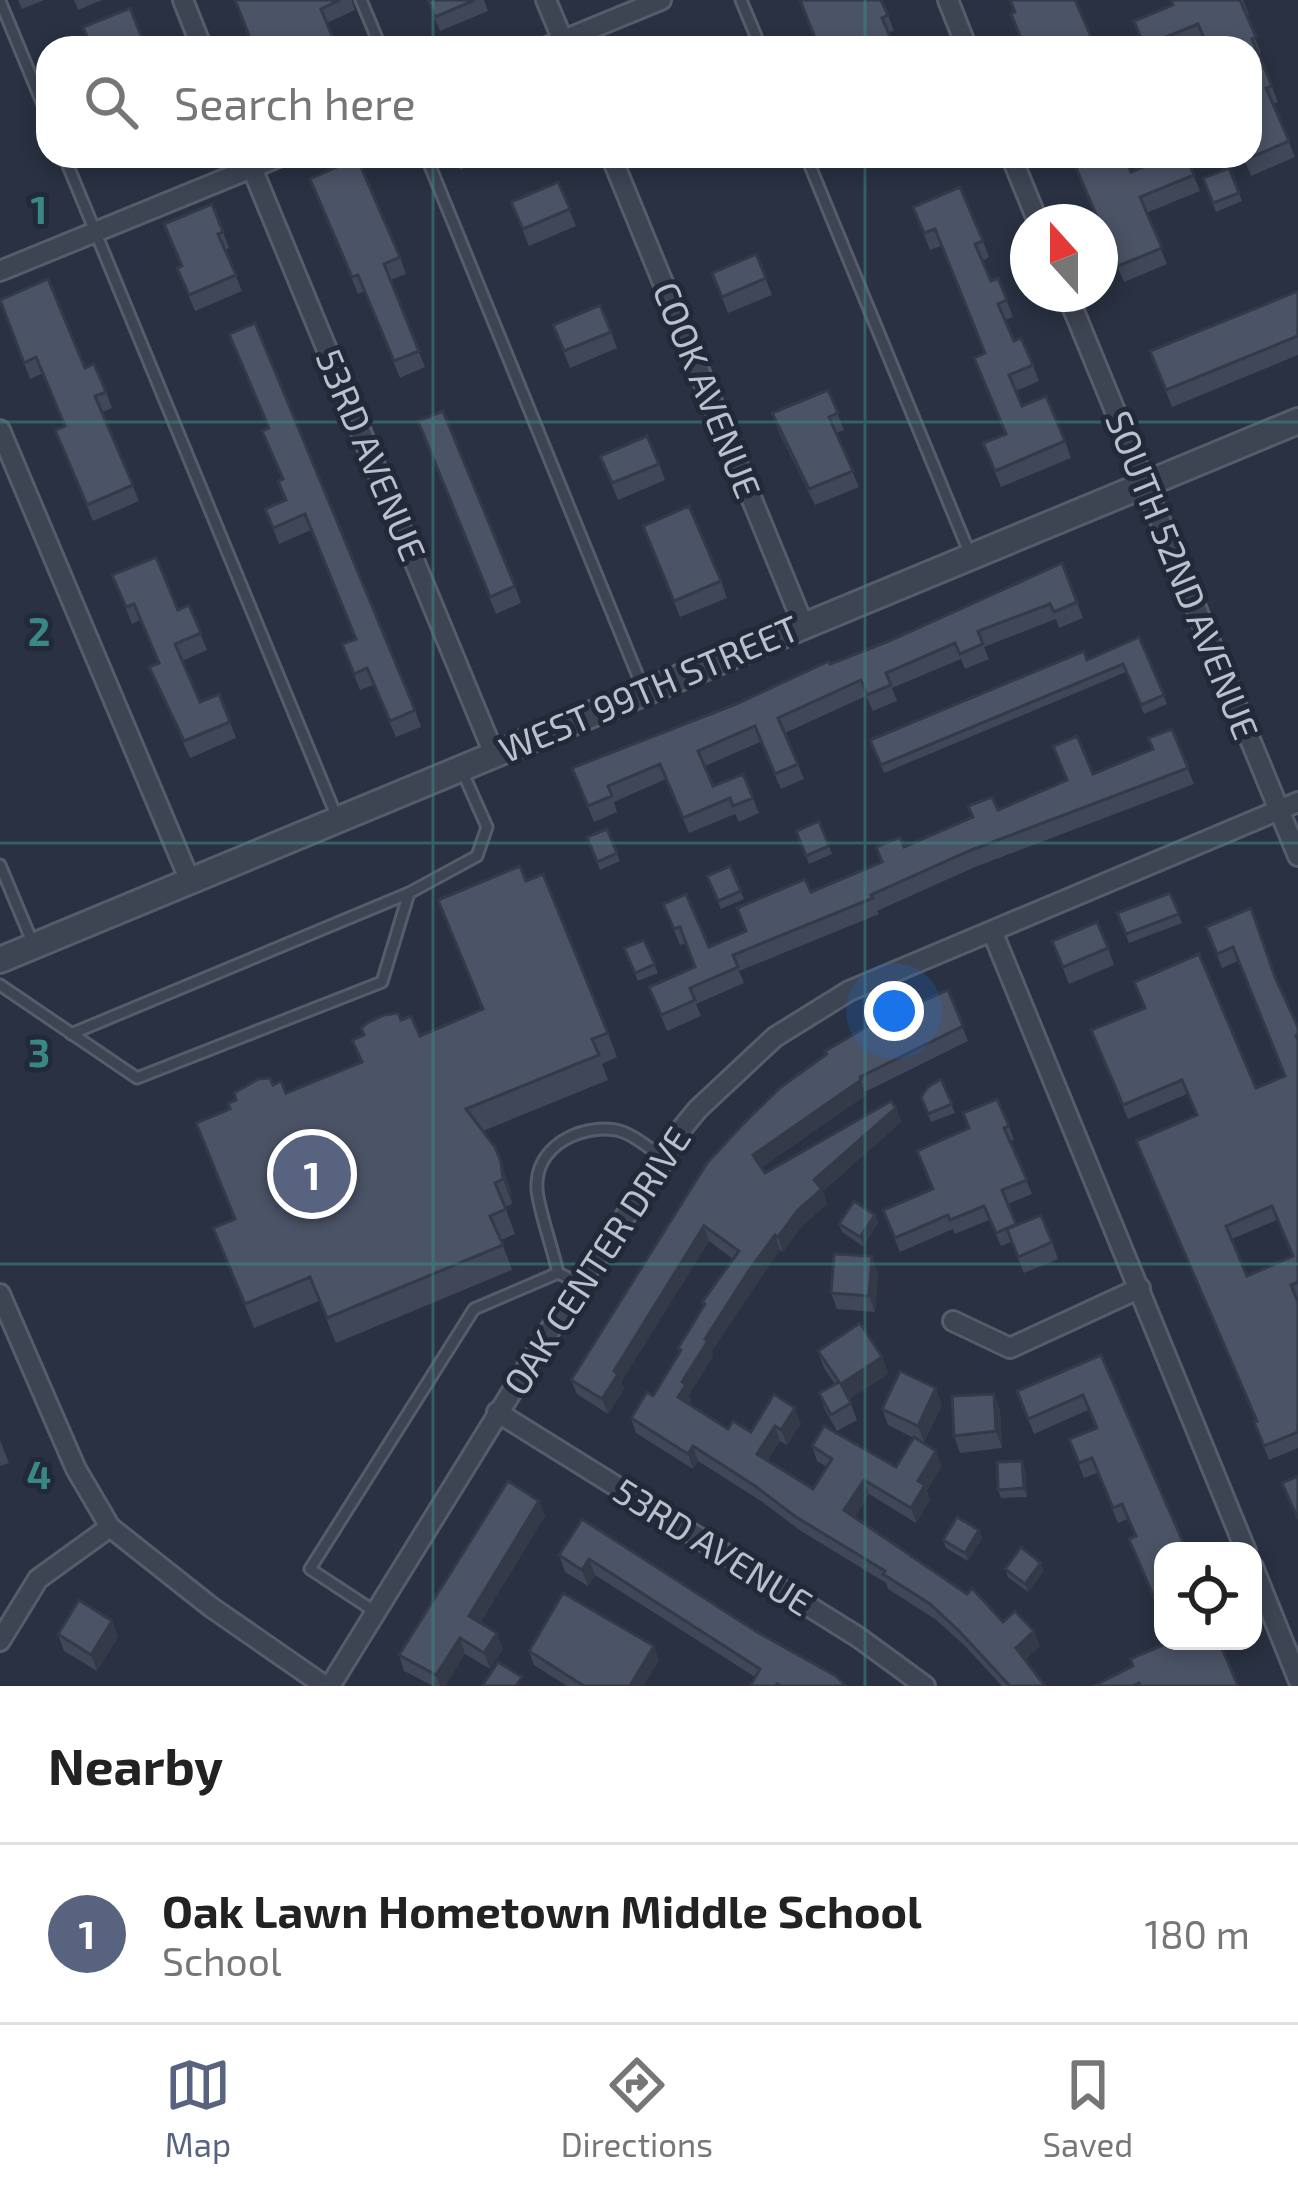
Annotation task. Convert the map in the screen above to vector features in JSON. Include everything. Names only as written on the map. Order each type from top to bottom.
[{"type":"street","points":[[183,0],[197,36]]},
{"type":"street","points":[[546,0],[562,36]]},
{"type":"street","points":[[582,36],[661,0]]},
{"type":"street","points":[[948,0],[963,36]]},
{"type":"street","points":[[0,272],[236,168]]},
{"type":"street","name":"53RD AVENUE","points":[[251,168],[494,754]]},
{"type":"street","name":"COOK AVENUE","points":[[615,168],[803,624]]},
{"type":"street","points":[[1016,168],[1031,204]]},
{"type":"street","name":"SOUTH 52ND AVENUE","points":[[1074,312],[1298,856]]},
{"type":"street","name":"WEST 99TH STREET","points":[[0,960],[1298,421]]},
{"type":"street","points":[[0,430],[190,881]]},
{"type":"street","name":"OAK CENTER DRIVE","points":[[328,1686],[579,1283],[665,1159],[670,1143],[698,1109],[775,1037],[849,991],[1298,802]]},
{"type":"street","points":[[992,932],[1242,1542]]},
{"type":"street","points":[[953,1321],[1010,1348],[1140,1288]]},
{"type":"street","points":[[2,1303],[76,1469],[110,1527],[211,1607],[328,1686]]},
{"type":"street","name":"53RD AVENUE","points":[[497,1412],[857,1637],[926,1686]]},
{"type":"street","points":[[0,1641],[38,1579],[110,1527]]},
{"type":"street","points":[[1262,1590],[1298,1679]]},
{"type":"lane","points":[[361,0],[376,36]]},
{"type":"lane","points":[[741,0],[756,36]]},
{"type":"lane","points":[[0,1],[36,88]]},
{"type":"lane","points":[[69,168],[338,820]]},
{"type":"lane","points":[[431,168],[644,691]]},
{"type":"lane","points":[[811,168],[971,557]]},
{"type":"lane","points":[[70,1034],[409,893],[477,856],[487,827],[461,769]]},
{"type":"lane","points":[[0,865],[34,946]]},
{"type":"lane","points":[[0,985],[137,1078],[382,982],[409,893]]},
{"type":"lane","points":[[579,1283],[559,1273],[537,1191],[539,1167],[555,1144],[589,1129],[621,1130],[665,1159]]},
{"type":"lane","points":[[377,1613],[310,1569],[474,1309],[559,1273]]},
{"type":"building","points":[[235,0],[340,0],[321,9],[332,36],[249,36]]},
{"type":"building","points":[[428,0],[475,0],[435,17]]},
{"type":"building","points":[[800,0],[881,0],[888,15],[882,18],[890,36],[814,36]]},
{"type":"building","points":[[1010,0],[1075,0],[1091,36],[1020,36],[1011,14],[1015,12]]},
{"type":"building","points":[[1171,0],[1240,0],[1256,36],[1203,36],[1198,24],[1169,36],[1140,36],[1134,21],[1173,5]]},
{"type":"building","points":[[130,8],[141,36],[87,36],[83,27]]},
{"type":"building","points":[[1262,62],[1272,86],[1266,88],[1289,141],[1262,153]]},
{"type":"building","points":[[335,168],[361,168],[400,257],[384,264],[419,351],[394,361],[310,179]]},
{"type":"building","points":[[1076,168],[1129,168],[1131,172],[1191,168],[1194,175],[1140,197],[1162,248],[1118,266],[1118,204],[1092,204]]},
{"type":"building","points":[[1229,168],[1239,193],[1213,203],[1203,178]]},
{"type":"building","points":[[558,182],[570,209],[523,229],[511,202]]},
{"type":"building","points":[[960,187],[983,241],[975,244],[991,281],[998,278],[1007,300],[998,304],[1014,341],[1021,338],[1033,365],[1009,375],[1022,406],[1046,396],[1065,441],[995,471],[983,443],[1006,434],[974,358],[985,353],[935,229],[924,233],[913,207]]},
{"type":"building","points":[[212,204],[223,232],[218,234],[236,275],[189,295],[164,224]]},
{"type":"building","points":[[756,254],[766,278],[722,297],[712,273]]},
{"type":"building","points":[[48,279],[85,368],[94,364],[106,392],[95,396],[133,485],[87,505],[55,430],[65,426],[36,357],[24,363],[0,300]]},
{"type":"building","points":[[1298,291],[1298,336],[1166,390],[1150,351]]},
{"type":"building","points":[[600,305],[611,332],[564,351],[553,325]]},
{"type":"building","points":[[255,323],[415,710],[390,721],[367,668],[354,674],[342,644],[356,639],[305,514],[273,528],[265,509],[286,500],[278,481],[283,479],[262,431],[269,428],[229,334]]},
{"type":"building","points":[[828,390],[838,413],[829,417],[853,471],[809,489],[772,413]]},
{"type":"building","points":[[443,411],[515,586],[490,597],[418,421]]},
{"type":"building","points":[[647,436],[659,464],[612,483],[600,456]]},
{"type":"building","points":[[689,506],[721,581],[674,601],[643,526]]},
{"type":"building","points":[[156,557],[178,610],[189,605],[201,633],[175,644],[200,702],[219,694],[230,722],[184,741],[149,667],[159,663],[134,604],[126,607],[112,575]]},
{"type":"building","points":[[1062,563],[1077,602],[1054,612],[1050,604],[978,631],[983,644],[960,654],[955,643],[886,673],[891,685],[867,695],[861,680],[778,718],[798,764],[775,774],[755,726],[698,751],[713,786],[743,774],[753,798],[733,806],[730,798],[683,818],[660,764],[608,786],[612,796],[588,806],[572,768],[736,704],[829,661],[889,641]]},
{"type":"building","points":[[1139,637],[1164,695],[1141,705],[1123,664],[881,765],[870,740],[1084,651],[1087,660]]},
{"type":"building","points":[[1172,729],[1188,768],[969,851],[871,895],[873,898],[733,955],[738,967],[690,988],[695,1000],[661,1015],[649,987],[695,967],[680,927],[674,929],[663,904],[686,894],[709,947],[746,931],[737,908],[805,879],[811,892],[882,862],[876,847],[900,837],[904,847],[973,817],[968,806],[992,797],[998,810],[1067,780],[1053,746],[1077,736],[1093,774],[1153,749],[1148,738]]},
{"type":"building","points":[[819,821],[829,846],[806,856],[796,831]]},
{"type":"building","points":[[607,829],[617,853],[597,862],[587,837]]},
{"type":"building","points":[[520,866],[526,881],[543,874],[608,1033],[592,1039],[599,1055],[466,1109],[501,1162],[503,1179],[495,1183],[506,1209],[490,1216],[503,1245],[327,1318],[310,1277],[245,1304],[213,1228],[235,1219],[196,1123],[230,1109],[228,1103],[236,1100],[234,1093],[258,1079],[270,1078],[273,1085],[281,1081],[286,1093],[362,1062],[352,1040],[364,1035],[361,1028],[367,1023],[384,1015],[398,1013],[401,1020],[411,1016],[420,1036],[483,1009],[438,900]]},
{"type":"building","points":[[730,866],[741,891],[718,901],[707,876]]},
{"type":"building","points":[[1170,893],[1179,914],[1126,934],[1117,913]]},
{"type":"building","points":[[1251,908],[1298,1027],[1298,1282],[1291,1285],[1298,1302],[1298,1432],[1264,1446],[1136,1141],[1197,1115],[1182,1080],[1123,1105],[1091,1030],[1145,1008],[1134,982],[1199,954],[1256,1088],[1285,1076],[1233,947],[1217,954],[1206,927]],"holes":[[[1272,1206],[1293,1256],[1247,1276],[1226,1226]]]},
{"type":"building","points":[[1097,922],[1108,948],[1063,967],[1052,941]]},
{"type":"building","points":[[644,940],[655,964],[635,973],[624,948]]},
{"type":"building","points":[[948,990],[963,1026],[860,1077],[753,1155],[765,1173],[891,1101],[896,1108],[814,1180],[822,1189],[775,1235],[748,1272],[705,1339],[678,1397],[728,1429],[733,1421],[751,1432],[774,1394],[795,1408],[781,1430],[775,1426],[757,1454],[813,1489],[832,1459],[812,1446],[824,1426],[896,1467],[914,1437],[936,1451],[918,1481],[925,1485],[911,1508],[864,1480],[844,1510],[967,1594],[972,1588],[1003,1622],[1015,1611],[1034,1631],[1016,1648],[1045,1686],[1010,1686],[930,1604],[883,1574],[885,1571],[693,1446],[688,1454],[631,1418],[647,1392],[653,1396],[702,1302],[739,1251],[704,1226],[614,1371],[618,1374],[602,1399],[571,1380],[707,1163],[745,1122],[825,1051],[875,1022]]},
{"type":"building","points":[[941,1079],[952,1104],[928,1114],[921,1097]]},
{"type":"building","points":[[997,1099],[1027,1180],[1002,1190],[1016,1224],[996,1233],[984,1206],[950,1220],[948,1215],[895,1238],[883,1210],[933,1189],[917,1151],[969,1128],[963,1113]]},
{"type":"building","points":[[854,1201],[875,1215],[860,1237],[839,1224]]},
{"type":"building","points":[[1041,1215],[1052,1242],[1018,1257],[1007,1229]]},
{"type":"building","points":[[834,1254],[872,1256],[869,1296],[831,1293]]},
{"type":"building","points":[[860,1323],[882,1357],[841,1384],[851,1403],[831,1415],[819,1393],[839,1382],[818,1351]]},
{"type":"building","points":[[1101,1355],[1183,1542],[1154,1542],[1154,1594],[1129,1539],[1136,1536],[1122,1504],[1113,1508],[1092,1458],[1079,1463],[1069,1439],[1097,1428],[1083,1395],[1028,1419],[1017,1391]]},
{"type":"building","points":[[900,1371],[936,1388],[918,1426],[882,1409]]},
{"type":"building","points":[[994,1394],[996,1431],[954,1436],[952,1396]]},
{"type":"building","points":[[1022,1461],[1024,1488],[998,1490],[997,1462]]},
{"type":"building","points":[[1298,1476],[1298,1519],[1282,1483]]},
{"type":"building","points":[[508,1481],[539,1501],[469,1616],[497,1633],[484,1653],[460,1638],[436,1675],[399,1655]]},
{"type":"building","points":[[957,1517],[979,1530],[965,1553],[943,1540]]},
{"type":"building","points":[[582,1519],[846,1686],[750,1686],[760,1669],[589,1559],[582,1570],[559,1555]]},
{"type":"building","points":[[1021,1547],[1041,1563],[1025,1584],[1005,1569]]},
{"type":"building","points":[[563,1593],[654,1646],[634,1686],[584,1686],[529,1651]]},
{"type":"building","points":[[79,1600],[112,1621],[91,1655],[58,1634]]},
{"type":"building","points":[[1154,1649],[1223,1650],[1238,1686],[1093,1686],[1133,1666],[1130,1659]]},
{"type":"building","points":[[498,1662],[522,1677],[516,1686],[482,1686]]},
{"type":"place","name":"Oak Lawn Hometown Middle School","points":[[312,1174]]}]
